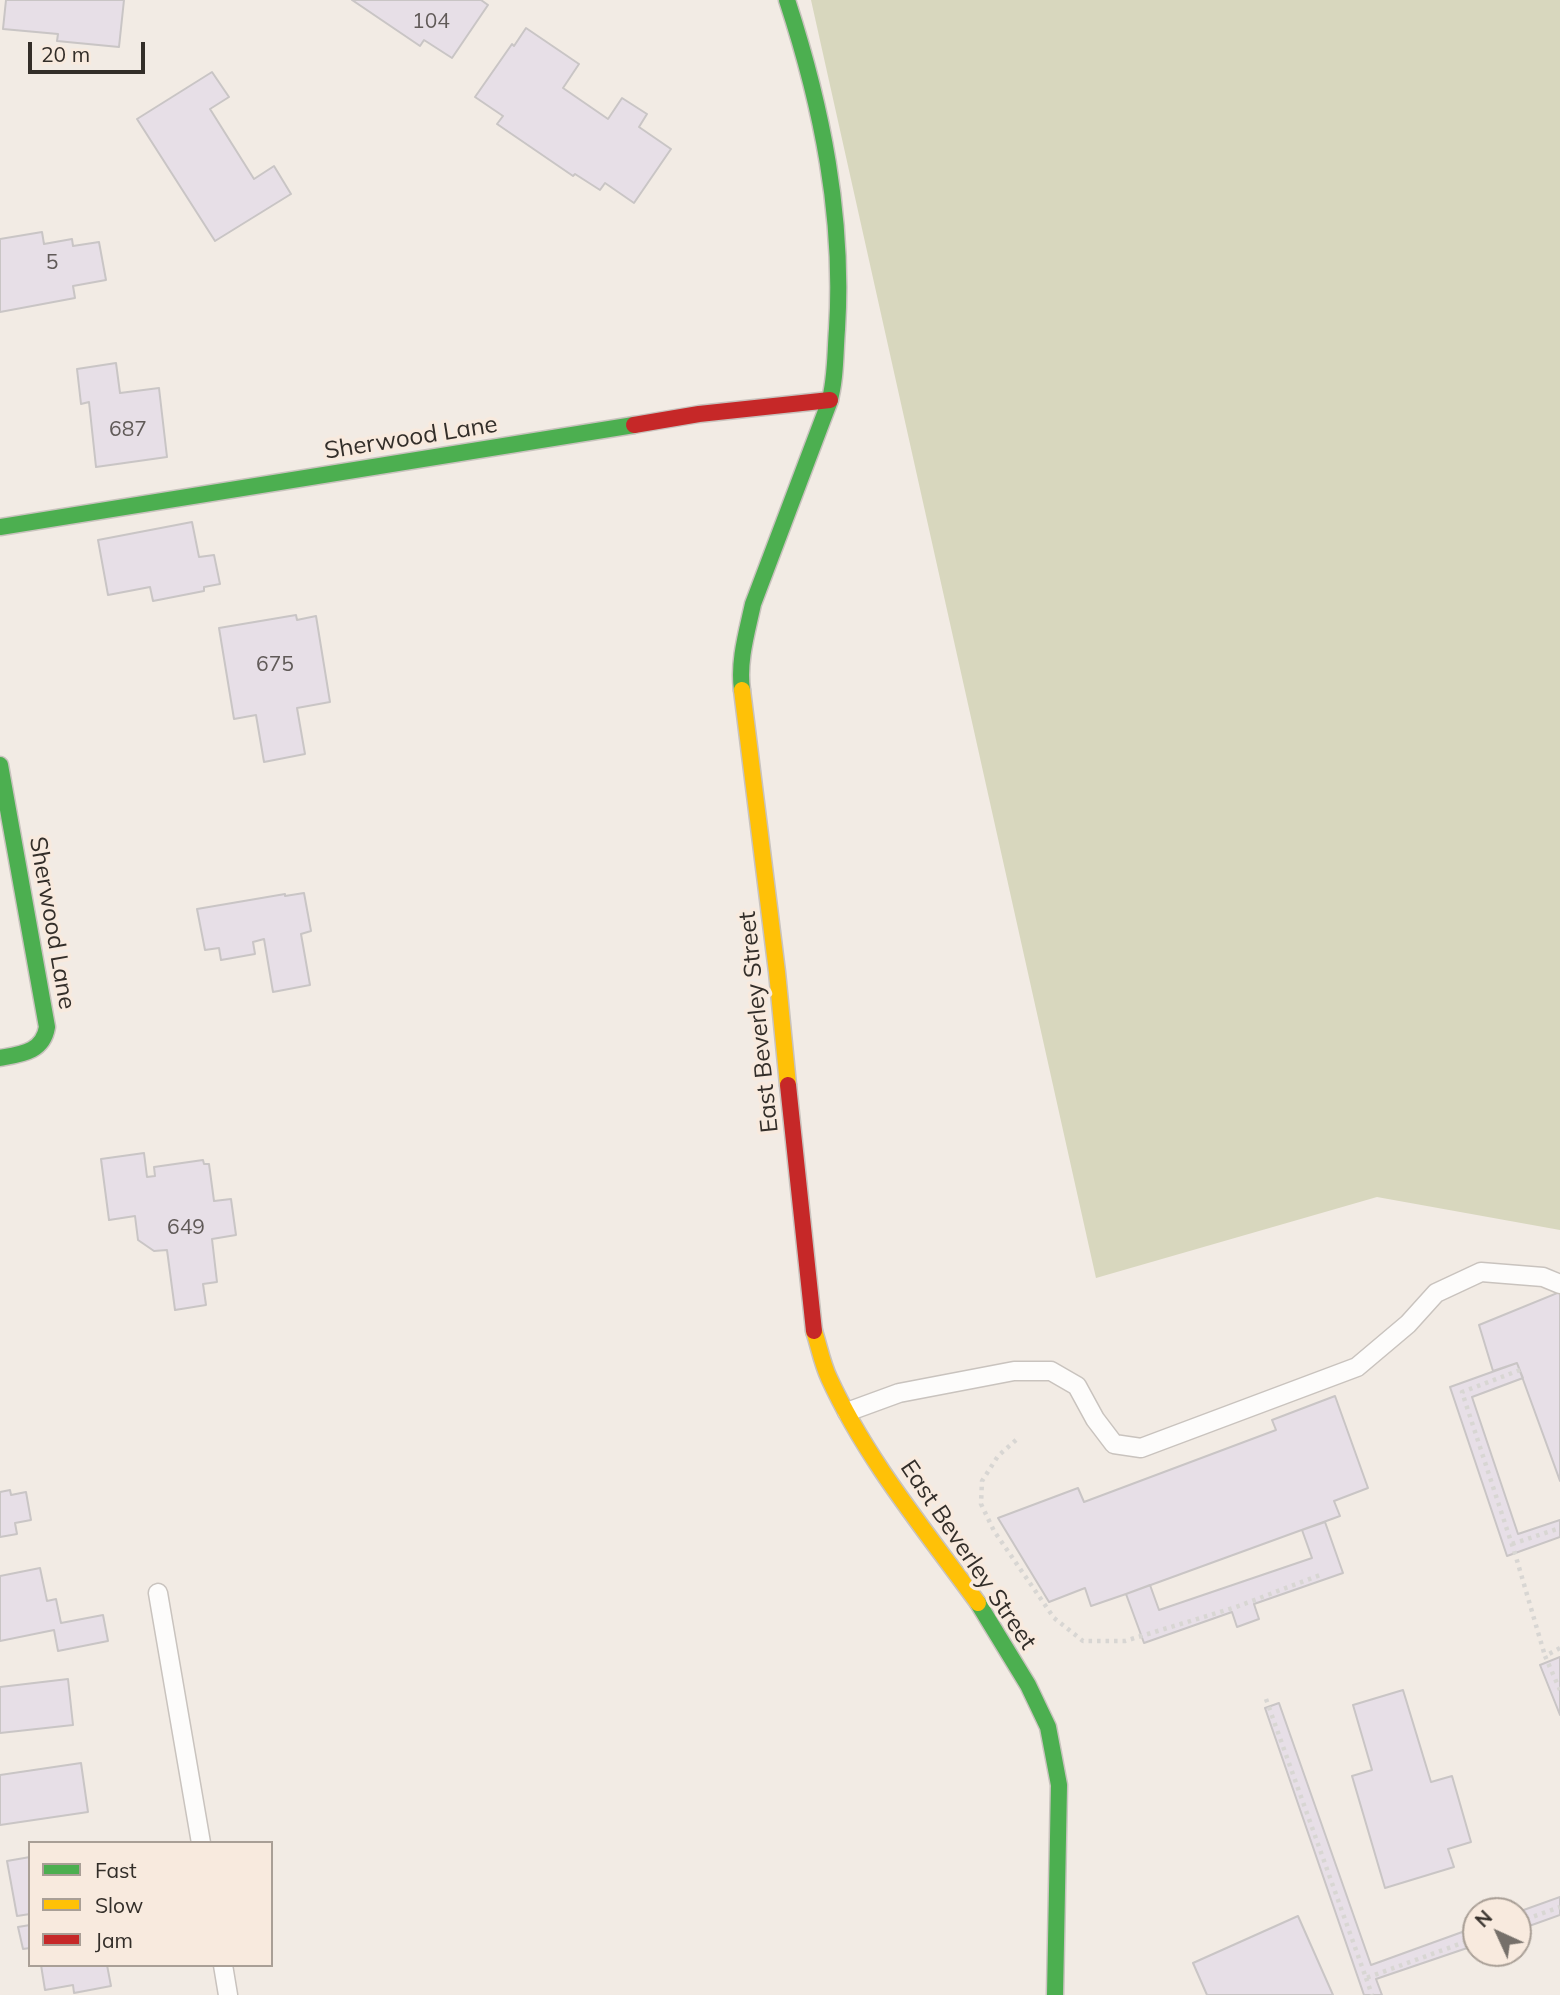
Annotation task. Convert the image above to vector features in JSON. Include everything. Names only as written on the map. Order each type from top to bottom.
[{"type":"street","name":"East Beverley Street","points":[[787,0],[803,46],[822,124],[836,208],[840,303],[830,400],[755,596],[745,635],[740,674],[777,971],[812,1323],[828,1377],[847,1412],[881,1469],[978,1603],[1028,1685],[1048,1727],[1059,1785],[1055,1995]]},
{"type":"street","name":"Sherwood Lane","points":[[0,527],[699,414],[830,400]]},
{"type":"street","name":"Sherwood Lane","points":[[0,765],[47,1036],[40,1047],[0,1058]]},
{"type":"lane","points":[[847,1412],[898,1393],[1014,1371],[1051,1371],[1077,1387],[1095,1419],[1114,1444],[1141,1448],[1357,1367],[1408,1324],[1436,1293],[1481,1272],[1544,1278],[1560,1284]]},
{"type":"lane","points":[[158,1593],[201,1841]]},
{"type":"lane","points":[[223,1967],[228,1995]]},
{"type":"path","points":[[1520,1370],[1462,1392],[1512,1544],[1545,1656],[1560,1690]]},
{"type":"path","points":[[1016,1440],[998,1456],[982,1481],[981,1504],[994,1531],[1054,1619],[1083,1641],[1125,1641],[1236,1607],[1320,1575]]},
{"type":"path","points":[[1512,1544],[1560,1528]]},
{"type":"path","points":[[1545,1656],[1560,1648]]},
{"type":"path","points":[[1266,1699],[1372,1995]]},
{"type":"path","points":[[1532,1917],[1560,1907]]},
{"type":"path","points":[[1366,1978],[1462,1942]]},
{"type":"green space","points":[[811,0],[1560,0],[1560,1230],[1377,1197],[1096,1278]]},
{"type":"building","points":[[6,0],[124,0],[119,47],[57,41],[58,34],[3,29]]},
{"type":"building","points":[[352,0],[481,0],[488,5],[452,58],[424,40],[420,46]]},
{"type":"building","points":[[526,28],[579,64],[563,88],[608,119],[622,98],[647,114],[639,127],[671,149],[634,203],[605,183],[600,190],[575,174],[573,176],[497,124],[503,116],[475,97]]},
{"type":"building","points":[[212,72],[229,97],[210,109],[254,179],[274,166],[291,194],[215,241],[137,119]]},
{"type":"building","points":[[42,232],[44,244],[72,239],[73,246],[99,242],[106,280],[73,286],[75,298],[0,312],[0,239]]},
{"type":"building","points":[[116,363],[120,393],[159,388],[167,457],[96,467],[89,402],[81,404],[77,369]]},
{"type":"building","points":[[192,522],[199,557],[214,555],[220,584],[204,587],[204,591],[153,601],[150,587],[108,595],[98,540]]},
{"type":"building","points":[[296,615],[297,620],[316,616],[330,702],[297,708],[305,754],[264,762],[256,715],[234,719],[219,628]]},
{"type":"building","points":[[304,893],[311,931],[301,934],[310,985],[273,992],[264,939],[253,942],[255,954],[221,960],[219,948],[205,950],[197,909]]},
{"type":"building","points":[[144,1153],[147,1177],[155,1176],[154,1167],[203,1160],[204,1164],[209,1164],[214,1201],[231,1199],[236,1235],[212,1239],[217,1282],[203,1284],[206,1305],[175,1310],[167,1250],[154,1251],[138,1240],[135,1216],[109,1220],[101,1159]]},
{"type":"building","points":[[1560,1292],[1560,1481],[1517,1363],[1493,1371],[1479,1325]]},
{"type":"building","points":[[1517,1363],[1523,1378],[1472,1397],[1518,1534],[1560,1520],[1560,1537],[1507,1556],[1450,1387]]},
{"type":"building","points":[[1335,1396],[1368,1488],[1334,1501],[1340,1516],[1126,1594],[1091,1606],[1085,1588],[1049,1602],[998,1518],[1078,1488],[1084,1502],[1276,1430],[1272,1420]]},
{"type":"building","points":[[10,1490],[11,1495],[26,1492],[31,1520],[15,1523],[17,1534],[0,1537],[0,1492]]},
{"type":"building","points":[[1325,1522],[1343,1573],[1254,1604],[1259,1619],[1237,1627],[1232,1612],[1144,1643],[1126,1594],[1150,1585],[1159,1610],[1312,1558],[1302,1530]]},
{"type":"building","points":[[40,1568],[47,1601],[56,1599],[61,1623],[103,1615],[108,1641],[58,1651],[54,1630],[0,1641],[0,1576]]},
{"type":"building","points":[[1560,1657],[1560,1715],[1540,1665]]},
{"type":"building","points":[[68,1679],[73,1725],[0,1733],[0,1687]]},
{"type":"building","points":[[1403,1690],[1431,1782],[1452,1776],[1471,1842],[1448,1849],[1454,1867],[1385,1888],[1352,1776],[1372,1770],[1353,1705]]},
{"type":"building","points":[[1279,1703],[1371,1965],[1462,1932],[1462,1950],[1376,1979],[1382,1995],[1364,1995],[1265,1708]]},
{"type":"building","points":[[81,1763],[88,1812],[0,1825],[0,1775]]},
{"type":"building","points":[[28,1857],[28,1914],[17,1916],[7,1861]]},
{"type":"building","points":[[1560,1897],[1560,1915],[1532,1925],[1532,1907]]},
{"type":"building","points":[[1298,1916],[1333,1995],[1207,1995],[1193,1963]]},
{"type":"building","points":[[28,1925],[28,1948],[23,1949],[18,1927]]},
{"type":"building","points":[[41,1967],[107,1967],[111,1986],[74,1993],[73,1985],[45,1990]]},
{"type":"traffic: fast","points":[[742,690],[742,657],[753,604],[829,403],[835,366],[837,245],[828,162],[811,81],[787,0]]},
{"type":"traffic: fast","points":[[0,527],[634,425]]},
{"type":"traffic: fast","points":[[0,765],[47,1027],[45,1035],[36,1047],[0,1058]]},
{"type":"traffic: fast","points":[[978,1603],[1028,1685],[1048,1727],[1059,1785],[1055,1995]]},
{"type":"traffic: slow","points":[[742,690],[777,972],[788,1085]]},
{"type":"traffic: slow","points":[[814,1331],[829,1378],[860,1437],[878,1466],[978,1603]]},
{"type":"traffic: jam","points":[[634,425],[699,414],[830,400]]},
{"type":"traffic: jam","points":[[788,1085],[814,1331]]}]
